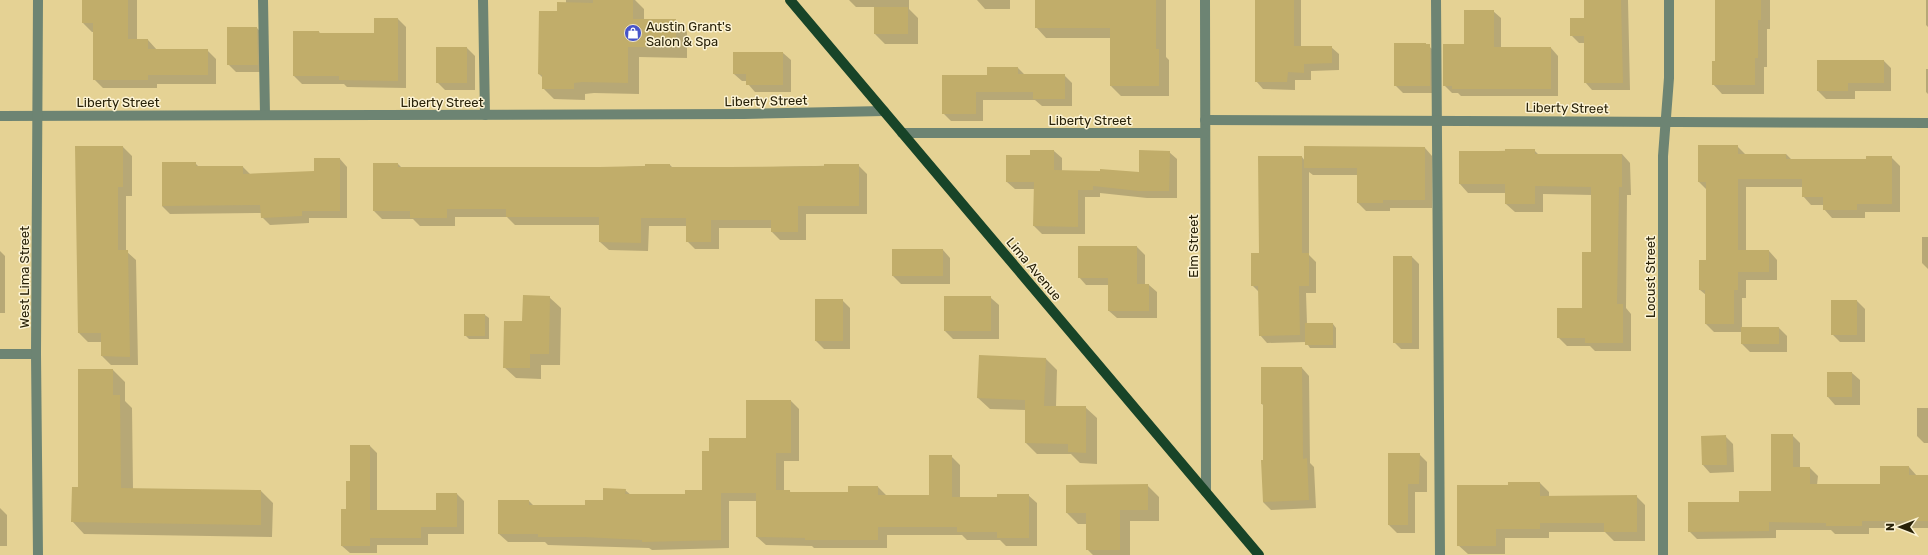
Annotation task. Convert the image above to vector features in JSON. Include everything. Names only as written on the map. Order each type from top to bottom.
[{"type":"main road","name":"Lima Avenue","points":[[790,0],[1259,555]]},
{"type":"street","name":"West Lima Street","points":[[38,0],[36,354],[38,555]]},
{"type":"street","points":[[263,0],[265,115]]},
{"type":"street","points":[[483,0],[485,115]]},
{"type":"street","name":"Elm Street","points":[[1205,0],[1206,492]]},
{"type":"street","points":[[1436,0],[1440,555]]},
{"type":"street","name":"Locust Street","points":[[1663,555],[1663,156],[1669,78],[1669,0]]},
{"type":"street","name":"Liberty Street","points":[[0,116],[744,114],[884,112]]},
{"type":"street","name":"Liberty Street","points":[[1205,120],[1928,123]]},
{"type":"street","name":"Liberty Street","points":[[902,133],[1205,133]]},
{"type":"street","points":[[0,354],[36,354]]},
{"type":"building","points":[[82,0],[128,0],[128,39],[148,39],[148,49],[208,49],[208,75],[148,75],[148,80],[93,80],[93,23],[82,23]]},
{"type":"building","points":[[593,0],[633,0],[633,19],[676,19],[676,47],[628,47],[628,83],[582,82],[574,83],[574,89],[542,89],[542,75],[538,74],[539,11],[557,11],[557,2],[593,3]]},
{"type":"building","points":[[1035,0],[1156,0],[1156,49],[1159,49],[1159,86],[1110,86],[1110,28],[1035,28]]},
{"type":"building","points":[[1255,0],[1294,0],[1294,46],[1332,46],[1332,63],[1304,64],[1304,73],[1288,72],[1287,82],[1255,82]]},
{"type":"building","points":[[1584,0],[1621,0],[1623,83],[1584,83],[1584,36],[1570,36],[1570,18],[1584,18]]},
{"type":"building","points":[[1715,0],[1761,0],[1761,20],[1758,20],[1758,58],[1755,58],[1755,85],[1712,85],[1712,61],[1715,61]]},
{"type":"building","points":[[874,7],[908,7],[908,34],[874,34]]},
{"type":"building","points":[[1464,10],[1494,10],[1494,47],[1551,47],[1551,89],[1452,89],[1452,86],[1443,86],[1443,44],[1464,44]]},
{"type":"building","points":[[374,18],[398,18],[398,81],[339,80],[339,76],[293,76],[293,31],[319,31],[319,33],[374,33]]},
{"type":"building","points":[[227,27],[257,27],[258,65],[227,65]]},
{"type":"building","points":[[1394,43],[1430,44],[1430,86],[1394,86]]},
{"type":"building","points":[[436,47],[467,47],[467,83],[436,83]]},
{"type":"building","points":[[733,52],[783,52],[783,85],[746,85],[746,74],[733,74]]},
{"type":"building","points":[[1817,60],[1884,60],[1884,83],[1848,83],[1848,91],[1817,91]]},
{"type":"building","points":[[987,67],[1018,67],[1018,74],[1065,74],[1065,99],[1033,99],[1033,92],[976,92],[976,114],[942,114],[942,75],[987,75]]},
{"type":"building","points":[[1698,145],[1738,145],[1738,154],[1786,154],[1786,159],[1866,159],[1866,156],[1892,156],[1892,204],[1857,204],[1857,210],[1823,210],[1823,197],[1802,197],[1802,179],[1738,179],[1738,250],[1769,250],[1769,272],[1738,272],[1738,290],[1734,290],[1734,324],[1705,324],[1705,290],[1699,290],[1699,260],[1706,260],[1706,182],[1698,182]]},
{"type":"building","points":[[75,146],[123,146],[123,187],[118,187],[118,250],[128,250],[130,357],[101,356],[101,333],[78,333]]},
{"type":"building","points":[[1304,146],[1425,147],[1425,200],[1383,200],[1383,203],[1357,203],[1357,168],[1304,168]]},
{"type":"building","points":[[1505,149],[1535,149],[1535,154],[1622,154],[1622,187],[1619,187],[1617,304],[1623,304],[1623,343],[1585,343],[1585,338],[1557,338],[1557,308],[1582,308],[1582,252],[1591,252],[1591,187],[1535,186],[1535,204],[1505,204],[1505,184],[1459,184],[1459,151],[1505,151]]},
{"type":"building","points":[[1030,150],[1054,150],[1054,170],[1100,171],[1100,169],[1139,172],[1139,150],[1170,151],[1169,191],[1139,191],[1093,186],[1093,190],[1078,190],[1078,227],[1033,226],[1034,182],[1006,182],[1006,155],[1030,155]]},
{"type":"building","points":[[1258,156],[1302,156],[1302,253],[1309,253],[1309,286],[1299,286],[1300,335],[1259,336],[1258,286],[1251,286],[1251,253],[1259,253]]},
{"type":"building","points":[[314,158],[340,158],[340,211],[302,211],[302,216],[261,218],[260,205],[162,206],[162,162],[196,162],[196,166],[243,166],[243,174],[314,171]]},
{"type":"building","points":[[373,163],[398,163],[398,167],[600,167],[670,164],[670,167],[730,167],[859,164],[859,206],[798,206],[798,232],[771,232],[771,220],[711,220],[711,242],[686,242],[686,218],[641,218],[641,243],[599,242],[599,217],[506,217],[506,209],[447,209],[447,218],[410,218],[410,211],[373,211]]},
{"type":"building","points":[[1078,246],[1137,246],[1137,284],[1149,284],[1149,311],[1108,311],[1108,278],[1078,278]]},
{"type":"building","points":[[892,249],[943,249],[943,276],[892,276]]},
{"type":"building","points":[[1393,256],[1412,256],[1412,343],[1393,343]]},
{"type":"building","points":[[523,295],[550,296],[549,354],[530,354],[530,368],[503,368],[504,321],[522,321]]},
{"type":"building","points":[[944,296],[991,296],[991,331],[944,331]]},
{"type":"building","points":[[815,299],[843,299],[843,341],[815,341]]},
{"type":"building","points":[[1831,300],[1857,300],[1857,335],[1831,335]]},
{"type":"building","points":[[464,314],[485,314],[485,336],[464,336]]},
{"type":"building","points":[[1305,323],[1333,323],[1333,345],[1305,345]]},
{"type":"building","points":[[1741,327],[1779,327],[1779,344],[1741,344]]},
{"type":"building","points":[[979,355],[1046,358],[1044,406],[1086,406],[1086,453],[1068,452],[1068,444],[1025,443],[1025,400],[977,398]]},
{"type":"building","points":[[1261,367],[1302,367],[1303,459],[1307,458],[1309,500],[1263,502],[1261,460],[1263,460],[1263,404],[1261,404]]},
{"type":"building","points":[[78,369],[113,369],[113,395],[120,395],[121,488],[261,490],[261,525],[71,522],[72,487],[78,487]]},
{"type":"building","points":[[1827,372],[1852,372],[1852,397],[1827,397]]},
{"type":"building","points":[[746,400],[791,400],[791,453],[776,453],[776,490],[790,490],[790,492],[848,492],[848,486],[878,486],[878,495],[929,495],[929,455],[952,455],[952,497],[997,497],[997,494],[1029,494],[1029,538],[997,538],[997,532],[957,532],[957,527],[878,527],[878,540],[805,540],[805,538],[756,537],[756,493],[721,493],[721,540],[642,542],[642,540],[584,537],[538,537],[538,534],[498,534],[498,500],[529,500],[529,505],[585,505],[585,500],[603,500],[603,488],[626,489],[625,494],[685,494],[685,490],[702,490],[702,451],[709,451],[709,438],[746,438]]},
{"type":"building","points":[[1771,434],[1793,434],[1793,467],[1810,467],[1810,484],[1880,484],[1880,466],[1909,466],[1909,475],[1928,475],[1928,521],[1862,521],[1862,526],[1826,526],[1826,523],[1769,522],[1769,531],[1688,532],[1688,502],[1739,502],[1739,491],[1771,491]]},
{"type":"building","points":[[1726,435],[1727,465],[1702,465],[1701,436]]},
{"type":"building","points":[[350,445],[370,445],[370,510],[436,510],[436,493],[457,493],[457,527],[421,527],[421,538],[370,538],[370,546],[341,546],[341,509],[346,509],[346,481],[350,481]]},
{"type":"building","points":[[1388,453],[1420,453],[1419,484],[1408,484],[1408,525],[1388,525]]},
{"type":"building","points":[[1508,482],[1540,482],[1540,496],[1637,495],[1637,532],[1604,532],[1604,523],[1540,523],[1540,529],[1496,529],[1496,546],[1457,546],[1457,485],[1508,485]]},
{"type":"building","points":[[1148,484],[1148,510],[1120,510],[1120,550],[1086,550],[1086,513],[1066,513],[1066,485]]},
{"type":"place","name":"Austin Grant's Salon & Spa","points":[[633,33]]}]
